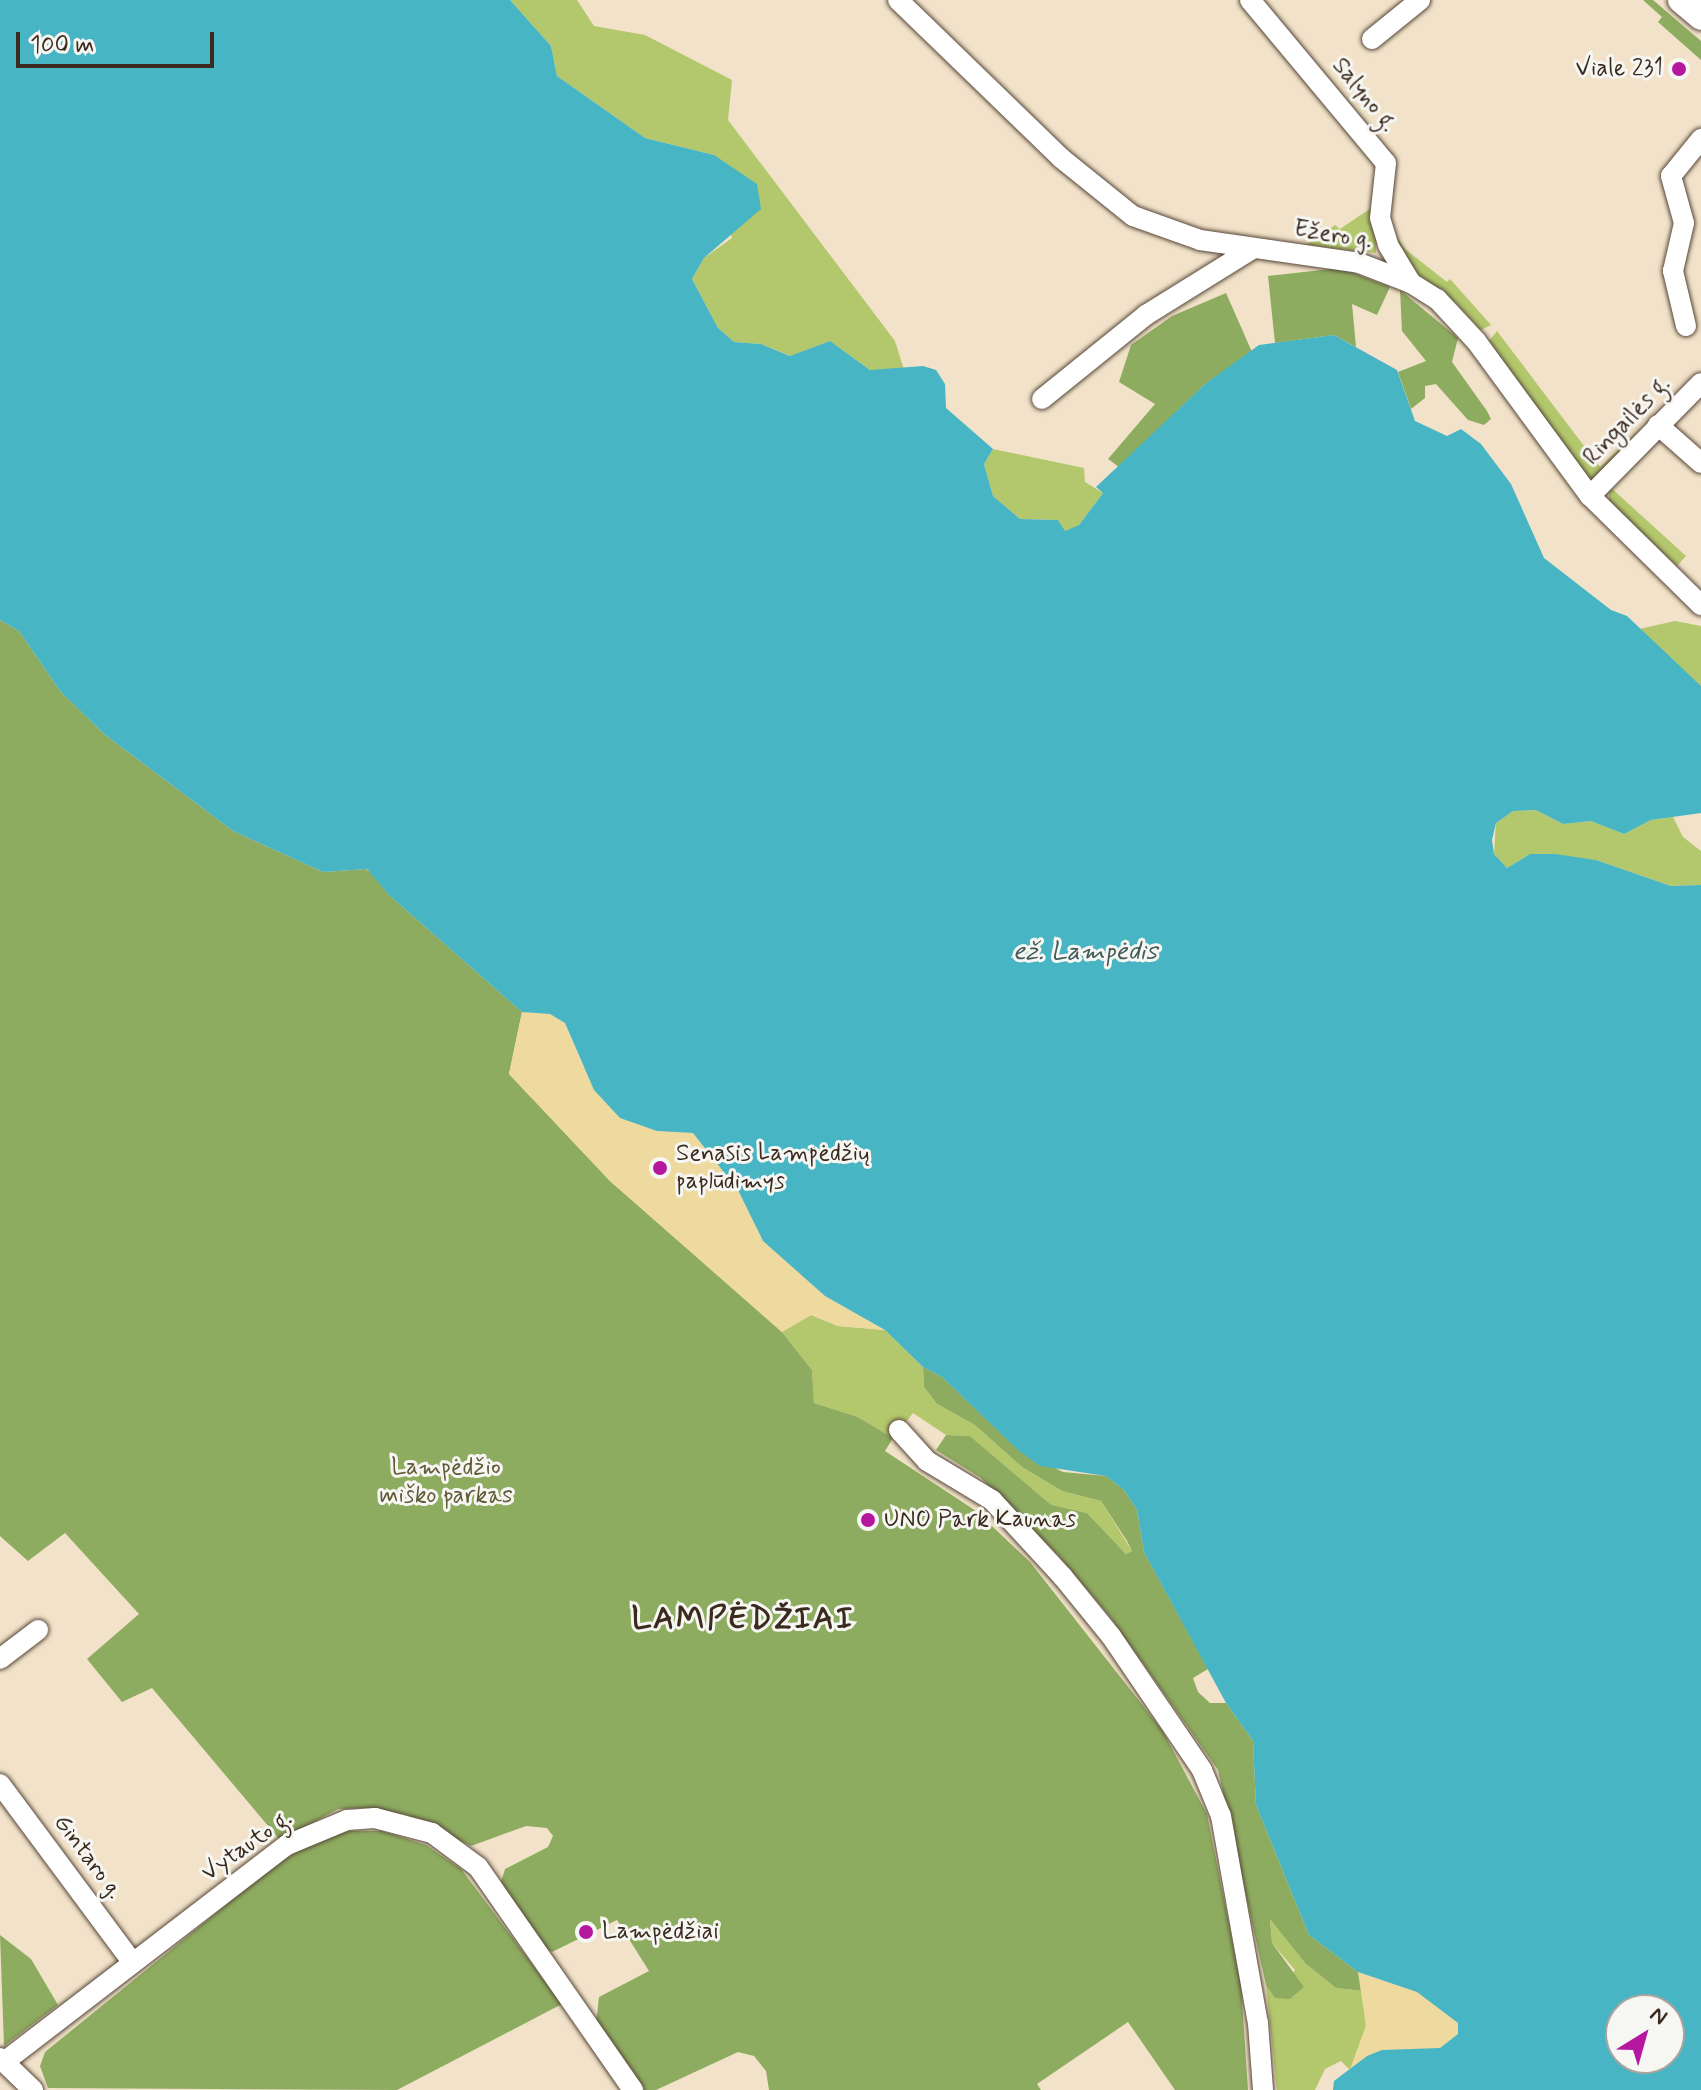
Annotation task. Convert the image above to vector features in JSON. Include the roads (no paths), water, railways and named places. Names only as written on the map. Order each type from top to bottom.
[{"type":"main road","points":[[1681,0],[1701,17]]},
{"type":"street","name":"Ežero g.","points":[[898,0],[1113,204],[1163,230],[1252,249],[1359,263],[1411,283],[1457,318],[1590,496],[1701,605]]},
{"type":"street","name":"Salyno g.","points":[[1250,0],[1386,163],[1380,218],[1388,245],[1411,283]]},
{"type":"street","points":[[1372,39],[1420,0]]},
{"type":"street","points":[[1686,326],[1673,271],[1684,223],[1671,176],[1701,139]]},
{"type":"street","points":[[1042,399],[1146,315],[1252,249]]},
{"type":"street","name":"Ringailės g.","points":[[1590,496],[1701,383]]},
{"type":"street","points":[[1658,425],[1701,463]]},
{"type":"street","points":[[899,1430],[927,1461],[992,1500],[1063,1577],[1119,1647],[1202,1770],[1214,1793],[1230,1863],[1264,2059],[1263,2090]]},
{"type":"street","points":[[0,1659],[38,1630]]},
{"type":"street","name":"Gintaro g.","points":[[0,1784],[132,1962]]},
{"type":"street","name":"Vytauto g.","points":[[2,2060],[314,1831],[347,1820],[403,1823],[432,1833],[478,1867],[633,2090]]},
{"type":"street","points":[[2,2060],[33,2090]]},
{"type":"water","name":"ež. Lampėdis","points":[[0,0],[510,0],[551,46],[557,76],[645,138],[714,155],[757,184],[761,209],[704,258],[692,279],[718,328],[734,342],[761,344],[790,356],[830,341],[870,370],[923,366],[936,370],[945,384],[946,408],[993,449],[984,464],[993,496],[1020,519],[1058,520],[1065,531],[1079,525],[1103,493],[1096,487],[1205,384],[1259,345],[1334,335],[1397,370],[1415,421],[1447,436],[1461,429],[1481,444],[1511,484],[1544,558],[1611,610],[1627,616],[1701,686],[1701,813],[1651,820],[1624,834],[1591,821],[1563,824],[1536,810],[1513,811],[1496,823],[1492,840],[1494,854],[1507,868],[1530,854],[1555,854],[1596,860],[1671,886],[1701,885],[1701,2090],[1333,2090],[1334,2081],[1367,2056],[1382,2050],[1440,2048],[1458,2034],[1458,2023],[1417,1992],[1358,1972],[1309,1935],[1256,1805],[1253,1741],[1226,1703],[1144,1552],[1137,1510],[1124,1490],[1106,1476],[1040,1466],[1019,1451],[942,1377],[923,1367],[885,1330],[825,1296],[763,1241],[738,1190],[693,1133],[657,1131],[620,1118],[594,1090],[565,1023],[550,1014],[522,1012],[389,895],[367,869],[323,872],[233,831],[104,734],[60,691],[19,631],[0,620]]},
{"type":"place","name":"Viale 231","points":[[1679,69]]},
{"type":"place","name":"Senasis Lampėdžių paplūdimys","points":[[660,1168]]},
{"type":"place","name":"UNO Park Kaunas","points":[[868,1520]]},
{"type":"place","name":"Lampėdžiai","points":[[586,1932]]},
{"type":"district","name":"LAMPĖDŽIAI","points":[[743,1619]]},
{"type":"park label","name":"Lampėdžio miško parkas","points":[[446,1482]]}]
